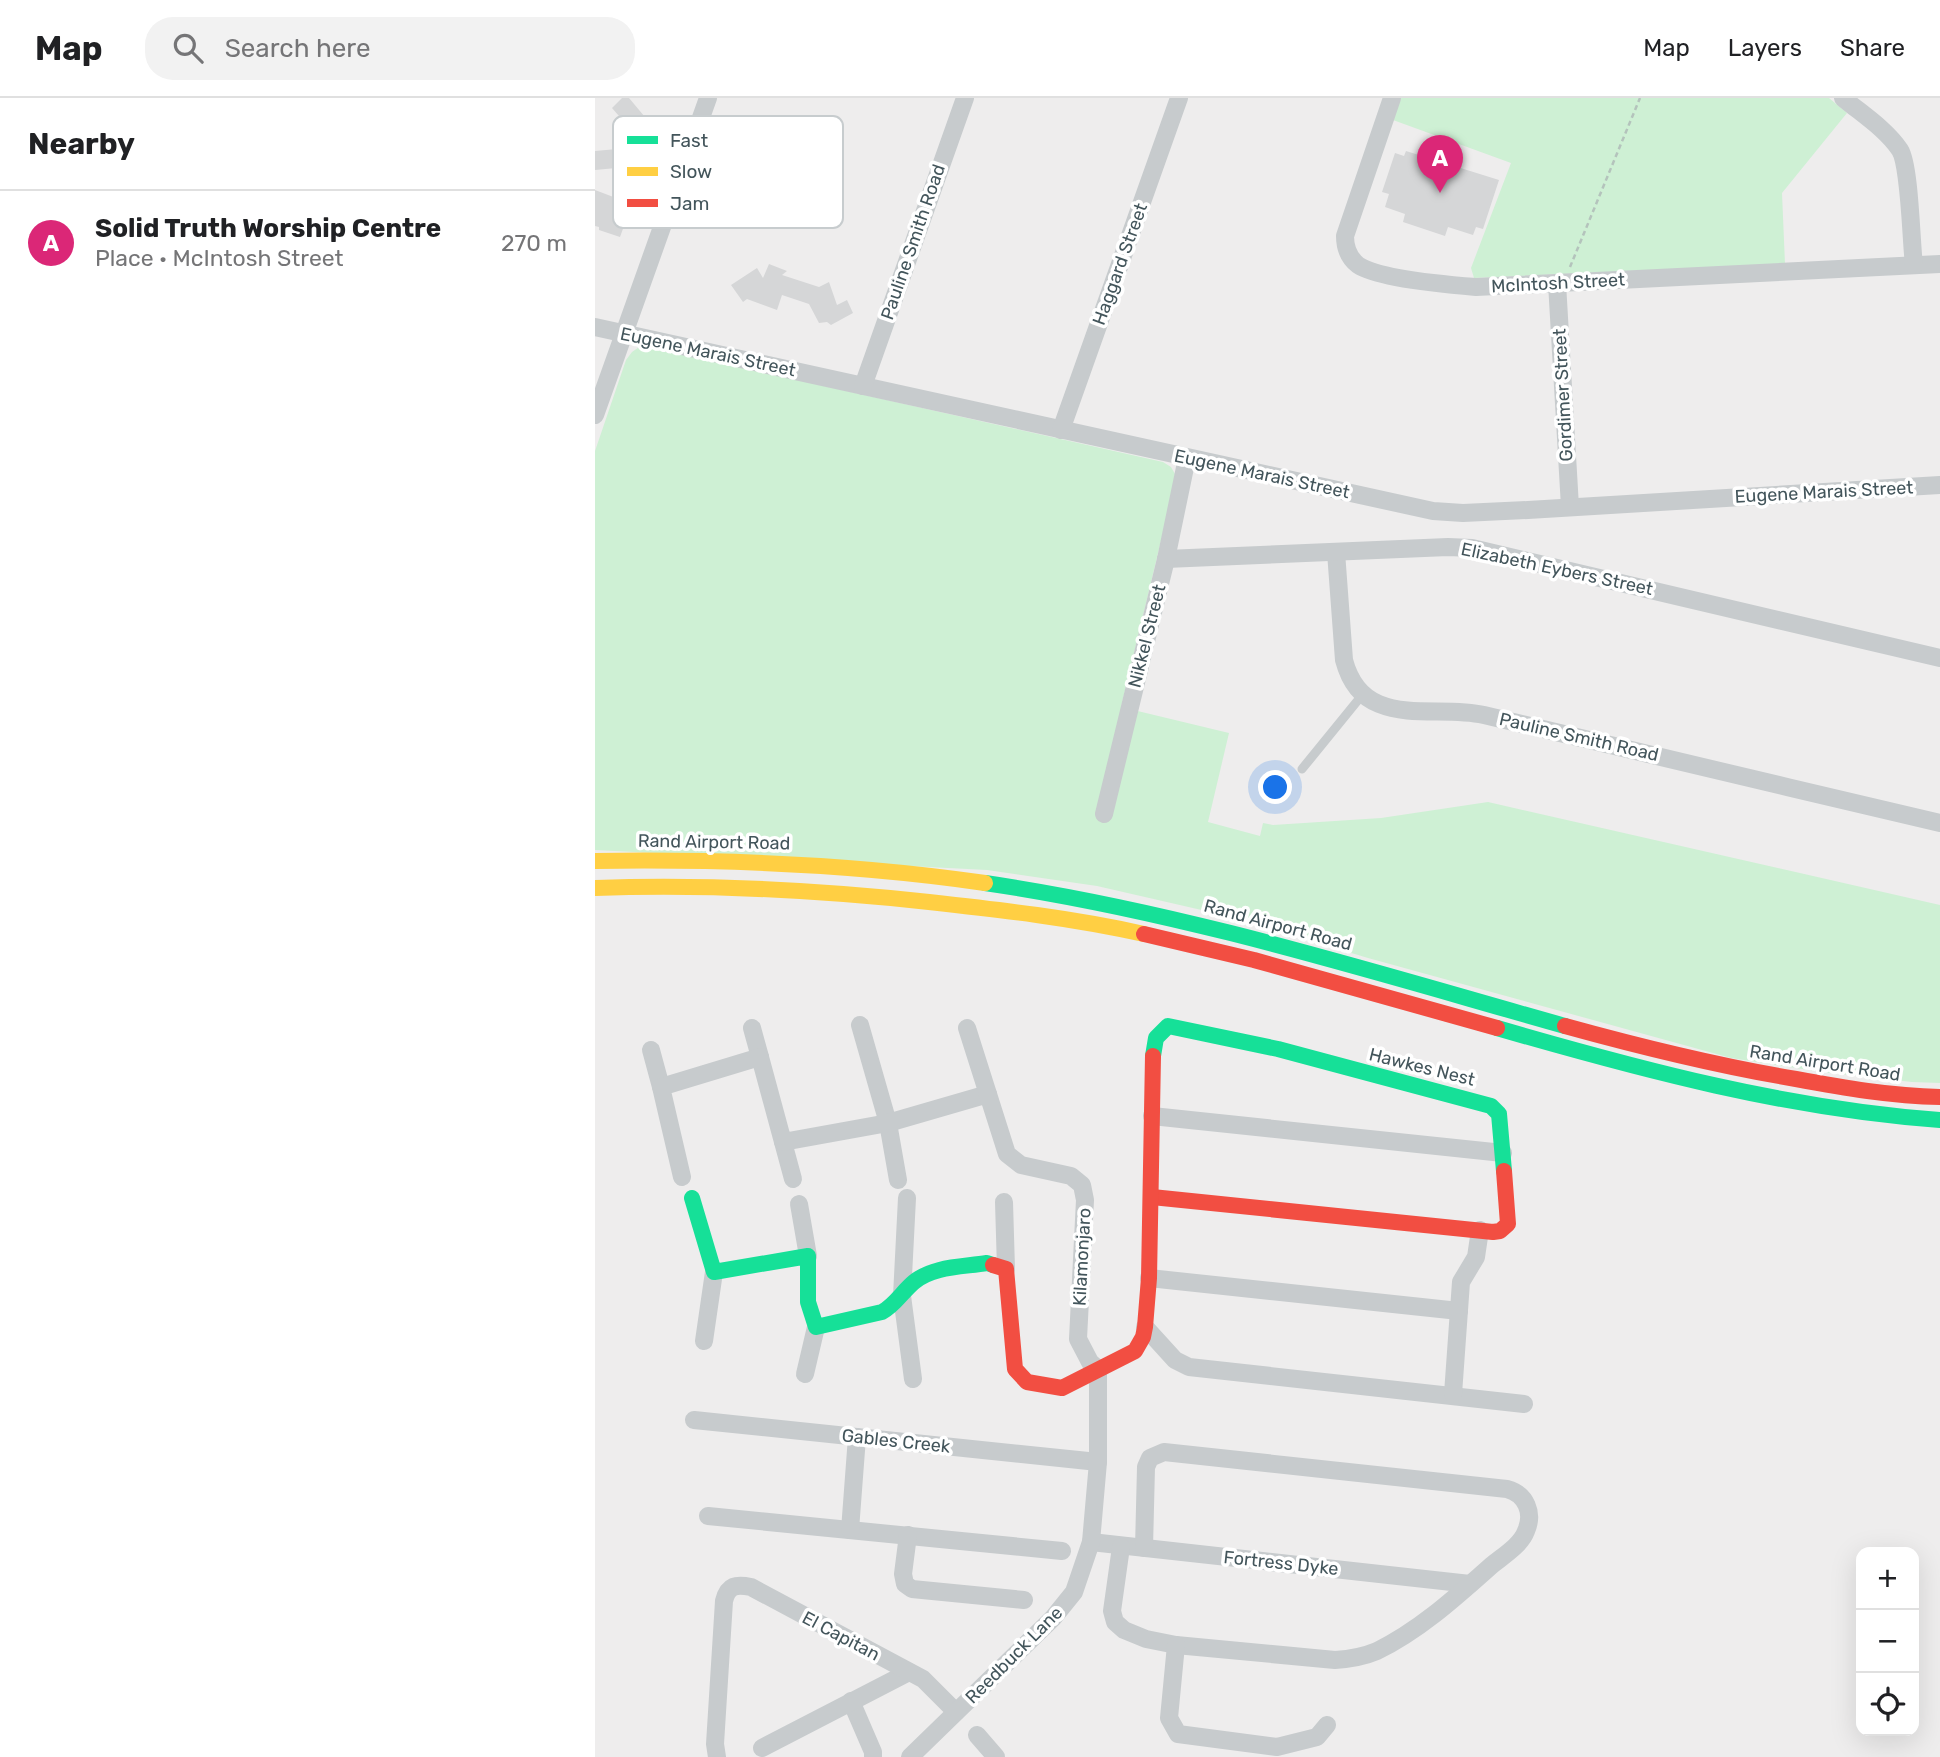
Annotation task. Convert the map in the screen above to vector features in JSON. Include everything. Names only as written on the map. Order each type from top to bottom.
[{"type":"main road","name":"Rand Airport Road","points":[[595,860],[764,860],[947,877],[1063,894],[1140,909],[1277,943],[1635,1046],[1703,1062],[1867,1092],[1940,1097]]},
{"type":"main road","points":[[595,888],[695,887],[849,894],[962,905],[1052,918],[1208,948],[1730,1091],[1831,1109],[1892,1117],[1940,1119]]},
{"type":"main road","name":"Hawkes Nest","points":[[1006,1269],[1015,1369],[1027,1382],[1062,1388],[1135,1351],[1145,1327],[1149,1278],[1154,1039],[1159,1031],[1168,1026],[1278,1049],[1491,1106],[1499,1114],[1508,1224],[1500,1231],[1480,1230],[1151,1197]]},
{"type":"main road","points":[[692,1198],[714,1272],[808,1256],[808,1302],[816,1327],[882,1312],[891,1307],[914,1282],[930,1272],[986,1263],[1006,1269]]},
{"type":"street","points":[[701,116],[708,98]]},
{"type":"street","name":"Pauline Smith Road","points":[[863,386],[965,98]]},
{"type":"street","name":"Haggard Street","points":[[1061,430],[1179,98]]},
{"type":"street","name":"McIntosh Street","points":[[1392,98],[1347,228],[1345,246],[1355,262],[1374,271],[1452,285],[1560,283],[1940,264]]},
{"type":"street","points":[[1843,98],[1881,129],[1902,153],[1914,265]]},
{"type":"street","points":[[595,415],[661,228]]},
{"type":"street","name":"Gordimer Street","points":[[1560,283],[1570,507]]},
{"type":"street","name":"Eugene Marais Street","points":[[595,327],[1433,511],[1472,512],[1570,507],[1940,485]]},
{"type":"street","name":"Nikkel Street","points":[[1104,814],[1166,559],[1187,458]]},
{"type":"street","name":"Elizabeth Eybers Street","points":[[1166,559],[1448,547],[1491,551],[1940,658]]},
{"type":"street","points":[[1336,552],[1344,660],[1353,682],[1363,694]]},
{"type":"street","name":"Pauline Smith Road","points":[[1363,694],[1379,704],[1394,708],[1481,714],[1940,823]]},
{"type":"street","points":[[860,1025],[888,1124],[898,1180]]},
{"type":"street","points":[[752,1028],[793,1178]]},
{"type":"street","name":"Kilamonjaro","points":[[967,1028],[1007,1154],[1021,1165],[1071,1176],[1082,1185],[1085,1200],[1078,1339],[1090,1362],[1098,1369]]},
{"type":"street","points":[[650,1050],[682,1177]]},
{"type":"street","points":[[660,1087],[760,1057]]},
{"type":"street","points":[[783,1142],[888,1124],[988,1094]]},
{"type":"street","points":[[1152,1116],[1503,1153]]},
{"type":"street","points":[[907,1198],[902,1296],[913,1379]]},
{"type":"street","points":[[1004,1202],[1006,1269]]},
{"type":"street","points":[[799,1204],[808,1256]]},
{"type":"street","points":[[1453,1394],[1461,1282],[1476,1257],[1480,1230]]},
{"type":"street","points":[[703,1341],[714,1272]]},
{"type":"street","points":[[1149,1278],[1459,1311]]},
{"type":"street","points":[[805,1374],[816,1327]]},
{"type":"street","points":[[1145,1327],[1175,1360],[1189,1367],[1453,1394],[1524,1404]]},
{"type":"street","name":"Reedbuck Lane","points":[[910,1757],[1074,1592],[1091,1542],[1098,1462],[1098,1369]]},
{"type":"street","name":"Gables Creek","points":[[694,1420],[1098,1462]]},
{"type":"street","points":[[850,1530],[857,1437]]},
{"type":"street","points":[[1121,1547],[1112,1611],[1115,1622],[1124,1630],[1146,1639],[1176,1645],[1335,1660],[1357,1658],[1376,1651],[1425,1623],[1516,1544],[1526,1531],[1528,1510],[1518,1492],[1164,1452],[1150,1458],[1146,1467],[1144,1548]]},
{"type":"street","points":[[708,1516],[1062,1551]]},
{"type":"street","points":[[908,1535],[903,1574],[905,1584],[912,1589],[1024,1600]]},
{"type":"street","name":"Fortress Dyke","points":[[1091,1542],[1470,1584]]},
{"type":"street","name":"El Capitan","points":[[717,1757],[715,1744],[724,1601],[732,1586],[739,1584],[751,1587],[923,1679],[957,1712]]},
{"type":"street","points":[[1176,1645],[1169,1718],[1178,1734],[1277,1746],[1317,1737],[1327,1725]]},
{"type":"street","points":[[762,1748],[909,1672]]},
{"type":"street","points":[[851,1701],[873,1757]]},
{"type":"street","points":[[977,1735],[996,1757]]},
{"type":"lane","points":[[1302,769],[1363,694]]},
{"type":"path","points":[[1560,283],[1640,98]]},
{"type":"green space","points":[[1401,98],[1829,98],[1847,113],[1782,193],[1785,264],[1474,278],[1471,268],[1511,163],[1393,120]]},
{"type":"green space","points":[[642,345],[1163,462],[1171,467],[1175,474],[1172,495],[1121,707],[1229,733],[1208,822],[1260,836],[1263,823],[1273,825],[1381,818],[1488,802],[1940,905],[1940,1083],[1822,1072],[1731,1058],[1368,958],[1232,917],[1097,886],[987,870],[595,850],[595,451],[626,360]]},
{"type":"building","points":[[622,98],[629,98],[644,116],[619,116],[612,108]]},
{"type":"building","points":[[613,149],[613,168],[595,170],[595,151]]},
{"type":"building","points":[[1406,151],[1499,180],[1483,229],[1476,227],[1473,235],[1448,227],[1445,236],[1403,222],[1405,214],[1385,207],[1389,194],[1382,192],[1395,153],[1404,156]]},
{"type":"building","points":[[595,190],[613,197],[613,228],[623,228],[620,237],[595,226]]},
{"type":"building","points":[[769,264],[787,271],[782,275],[819,287],[829,282],[837,305],[847,300],[853,313],[831,325],[827,322],[819,323],[809,304],[782,295],[777,310],[747,299],[743,302],[731,285],[757,268],[763,278]]},
{"type":"traffic: fast","points":[[985,883],[1059,895],[1205,927],[1565,1026]]},
{"type":"traffic: fast","points":[[1153,1056],[1156,1038],[1168,1026],[1278,1049],[1491,1106],[1499,1114],[1504,1171]]},
{"type":"traffic: fast","points":[[1497,1028],[1716,1086],[1827,1107],[1940,1120]]},
{"type":"traffic: fast","points":[[692,1198],[714,1272],[808,1256],[808,1302],[816,1327],[882,1312],[914,1282],[930,1273],[987,1263],[993,1265]]},
{"type":"traffic: slow","points":[[595,861],[790,864],[888,871],[985,883]]},
{"type":"traffic: slow","points":[[595,888],[721,888],[846,894],[1037,915],[1144,934]]},
{"type":"traffic: jam","points":[[1144,934],[1254,960],[1497,1028]]},
{"type":"traffic: jam","points":[[1565,1026],[1680,1056],[1767,1074],[1868,1091],[1940,1097]]},
{"type":"traffic: jam","points":[[993,1265],[1006,1269],[1015,1369],[1027,1382],[1062,1388],[1135,1351],[1145,1327],[1149,1278],[1153,1056]]},
{"type":"traffic: jam","points":[[1152,1197],[1493,1232],[1500,1231],[1508,1224],[1504,1171]]},
{"type":"place","name":"Solid Truth Worship Centre","points":[[1440,193]]}]
